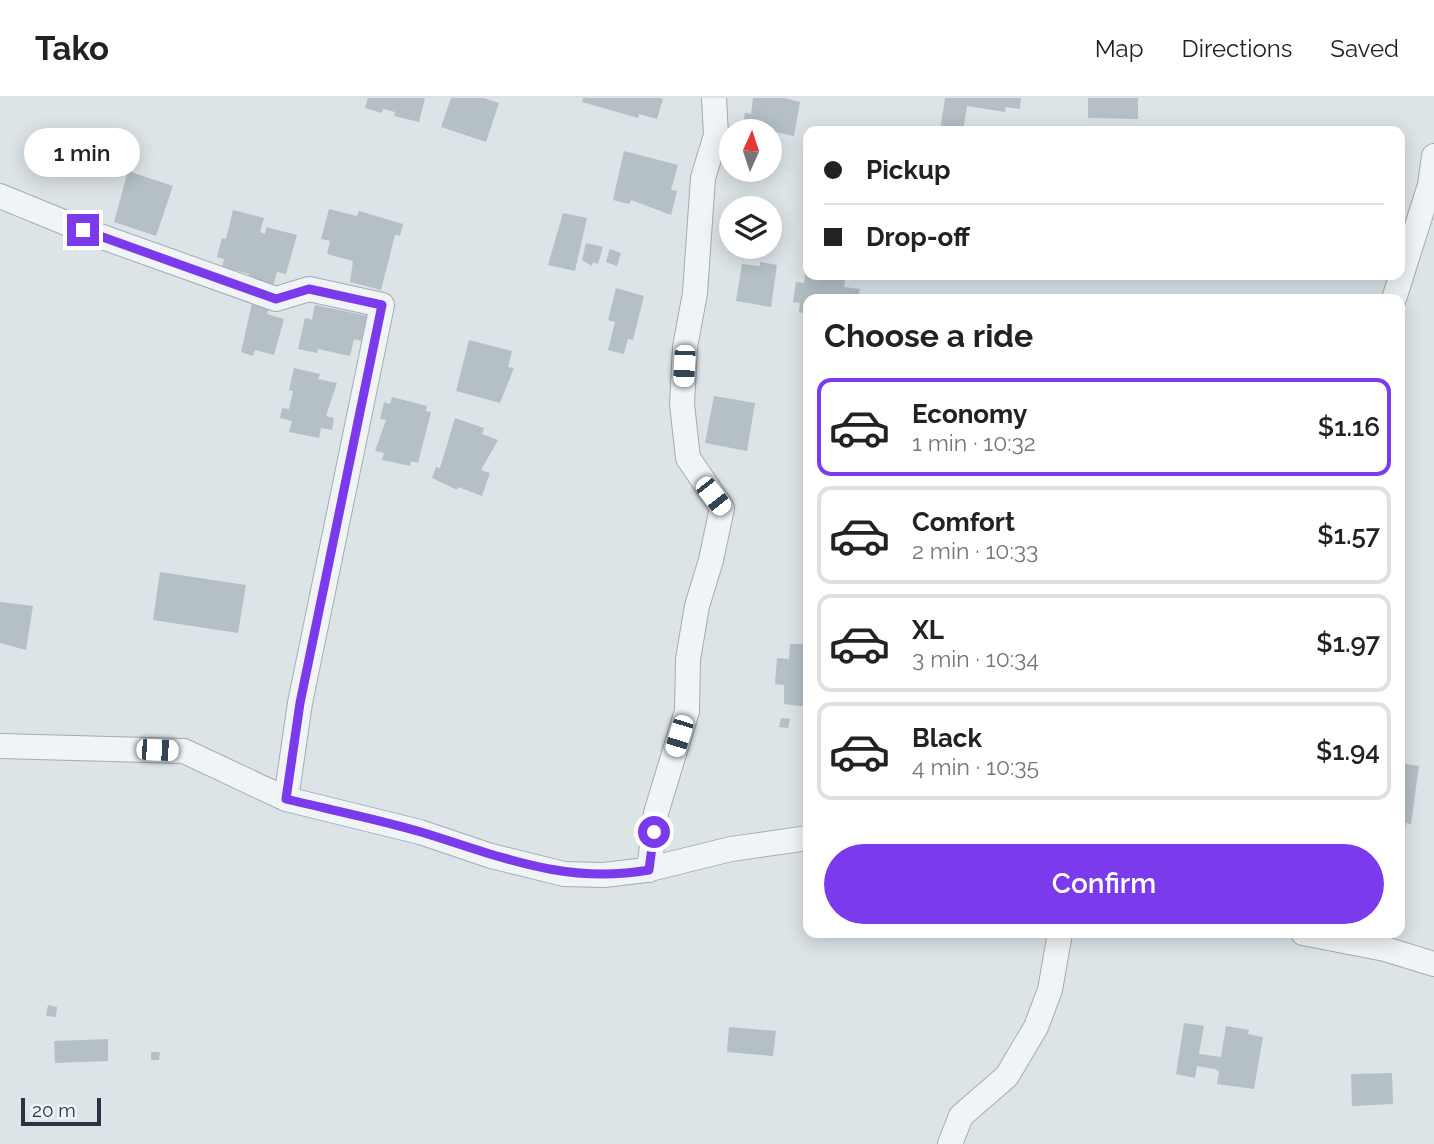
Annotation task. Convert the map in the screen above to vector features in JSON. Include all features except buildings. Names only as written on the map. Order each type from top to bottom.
[{"type":"street","points":[[649,870],[656,813],[687,711],[688,659],[692,633],[722,508],[688,458],[681,404],[684,347],[695,293],[703,178],[716,135],[714,98]]},
{"type":"street","points":[[1405,264],[1430,185],[1434,156]]},
{"type":"street","points":[[0,197],[276,299],[309,289],[382,305],[300,703],[286,799]]},
{"type":"street","points":[[0,746],[184,751],[286,799],[420,832],[491,856],[564,874],[604,875],[649,870],[731,849],[803,839]]},
{"type":"street","points":[[950,1144],[961,1116],[1007,1076],[1036,1027],[1050,990],[1059,938]]},
{"type":"street","points":[[1330,938],[1385,948],[1434,964]]},
{"type":"route","points":[[83,230],[276,299],[309,289],[382,305],[300,703],[286,799],[420,832],[491,856],[564,874],[604,875],[649,870],[654,832]]}]
